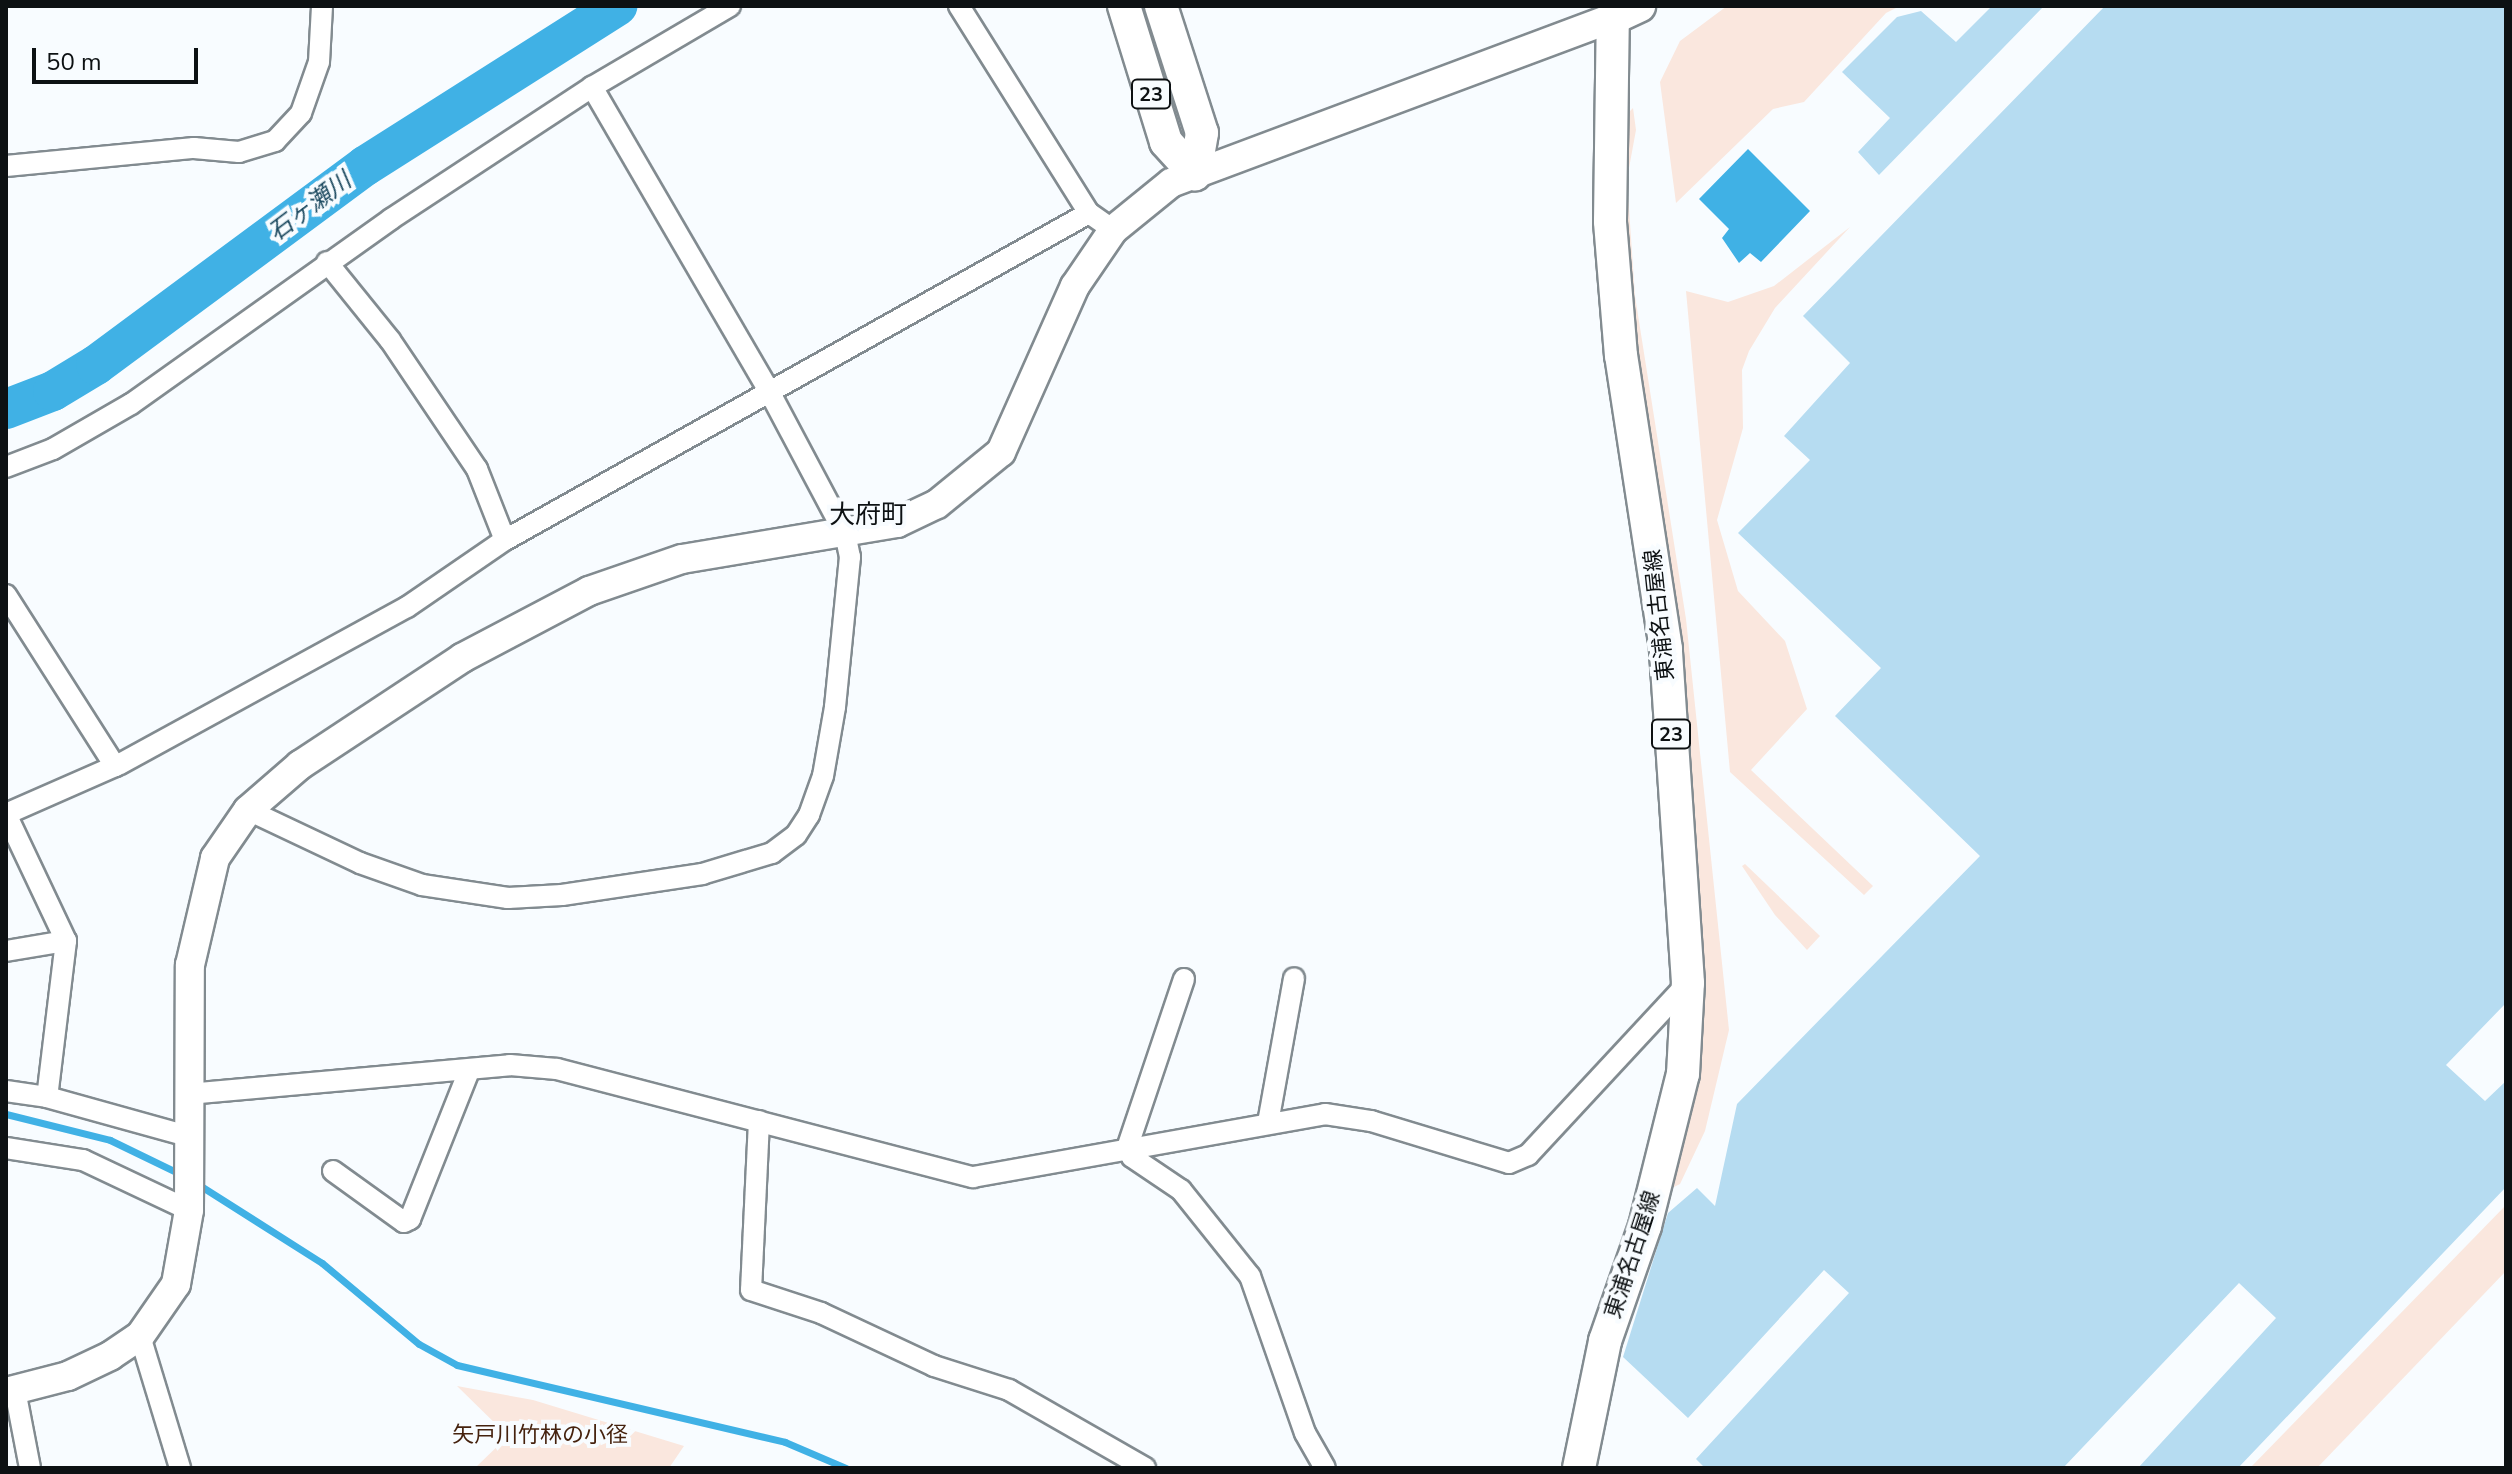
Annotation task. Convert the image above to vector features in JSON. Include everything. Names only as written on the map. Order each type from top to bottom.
[{"type":"main road","name":"23","points":[[1124,6],[1166,142],[1195,174]]},
{"type":"main road","name":"23","points":[[1161,6],[1202,133],[1195,174]]},
{"type":"main road","name":"東浦名古屋線","points":[[1579,1468],[1605,1341],[1645,1226],[1683,1074],[1688,983],[1666,649],[1621,356],[1610,221],[1622,10]]},
{"type":"street","points":[[6,166],[194,148],[239,152],[275,141],[301,113],[319,62],[322,6]]},
{"type":"street","points":[[6,467],[53,449],[131,404],[327,262],[592,87],[730,6]]},
{"type":"street","points":[[959,6],[1089,213],[1113,230]]},
{"type":"street","points":[[30,1468],[10,1391],[68,1376],[140,1336],[176,1284],[189,1204],[190,965],[215,858],[248,810],[300,765],[451,666],[589,591],[682,559],[897,523],[937,504],[1001,452],[1075,286],[1113,230],[1171,183],[1622,10]]},
{"type":"street","points":[[248,810],[360,863],[422,885],[508,898],[562,895],[702,874],[772,853],[803,825],[823,776],[850,557],[845,534],[769,391],[592,87]]},
{"type":"street","points":[[47,1097],[66,941],[6,814],[115,766],[407,607],[505,540],[1089,213]]},
{"type":"street","points":[[327,262],[390,340],[477,469],[505,540]]},
{"type":"street","points":[[6,595],[115,766]]},
{"type":"street","points":[[6,951],[66,941]]},
{"type":"street","points":[[1268,1123],[1294,978]]},
{"type":"street","points":[[1184,979],[1127,1148],[1132,1157],[1181,1190],[1250,1276],[1305,1433],[1325,1468]]},
{"type":"street","points":[[188,1094],[510,1065],[557,1069],[973,1177],[1268,1123],[1340,1116],[1509,1163],[1528,1155],[1688,983]]},
{"type":"street","points":[[333,1171],[404,1222],[410,1219],[469,1071]]},
{"type":"street","points":[[6,1091],[47,1097],[191,1137]]},
{"type":"street","points":[[759,1121],[751,1290],[765,1299],[821,1313],[934,1366],[1009,1390],[1145,1468]]},
{"type":"street","points":[[6,1148],[83,1160],[189,1204]]},
{"type":"street","points":[[140,1336],[180,1468]]},
{"type":"green space","points":[[1727,6],[1900,6],[1886,13],[1804,102],[1773,109],[1676,203],[1660,82],[1680,41]]},
{"type":"green space","points":[[1633,108],[1636,130],[1627,179],[1635,296],[1686,619],[1729,1030],[1705,1131],[1680,1184],[1664,1192],[1686,1110],[1627,302],[1624,117]]},
{"type":"green space","points":[[1850,227],[1775,308],[1749,351],[1742,370],[1743,428],[1717,520],[1738,591],[1785,641],[1807,709],[1751,770],[1873,886],[1864,895],[1730,772],[1686,291],[1728,302],[1774,286]]},
{"type":"green space","points":[[1745,864],[1820,936],[1807,950],[1775,915],[1742,866]]},
{"type":"green space","points":[[2506,1205],[2506,1271],[2317,1468],[2250,1468]]},
{"type":"green space","name":"矢戸川竹林の小径","points":[[457,1386],[533,1400],[684,1446],[669,1468],[475,1468],[508,1436]]},
{"type":"water","points":[[1748,149],[1810,211],[1761,262],[1750,253],[1739,263],[1722,238],[1729,229],[1699,199]]},
{"type":"building","points":[[1992,6],[2044,6],[1879,175],[1858,152],[1890,118],[1842,72],[1897,17],[1921,11],[1956,42]]},
{"type":"building","points":[[2105,6],[2506,6],[2506,1003],[2446,1065],[2485,1101],[2506,1081],[2506,1187],[2238,1468],[2138,1468],[2276,1318],[2239,1283],[2063,1468],[1705,1468],[1696,1459],[1849,1293],[1824,1270],[1688,1418],[1623,1357],[1668,1213],[1697,1188],[1715,1206],[1737,1104],[1980,856],[1835,716],[1881,668],[1738,533],[1810,460],[1784,436],[1850,363],[1803,316]]},
{"type":"waterway","name":"石ヶ瀬川","points":[[6,409],[53,391],[96,365],[365,166],[617,6]]},
{"type":"waterway","points":[[6,1114],[110,1140],[182,1175]]},
{"type":"waterway","points":[[196,1183],[322,1263],[419,1344],[457,1365],[785,1442],[846,1468]]},
{"type":"district","name":"大府町","points":[[868,515]]}]
